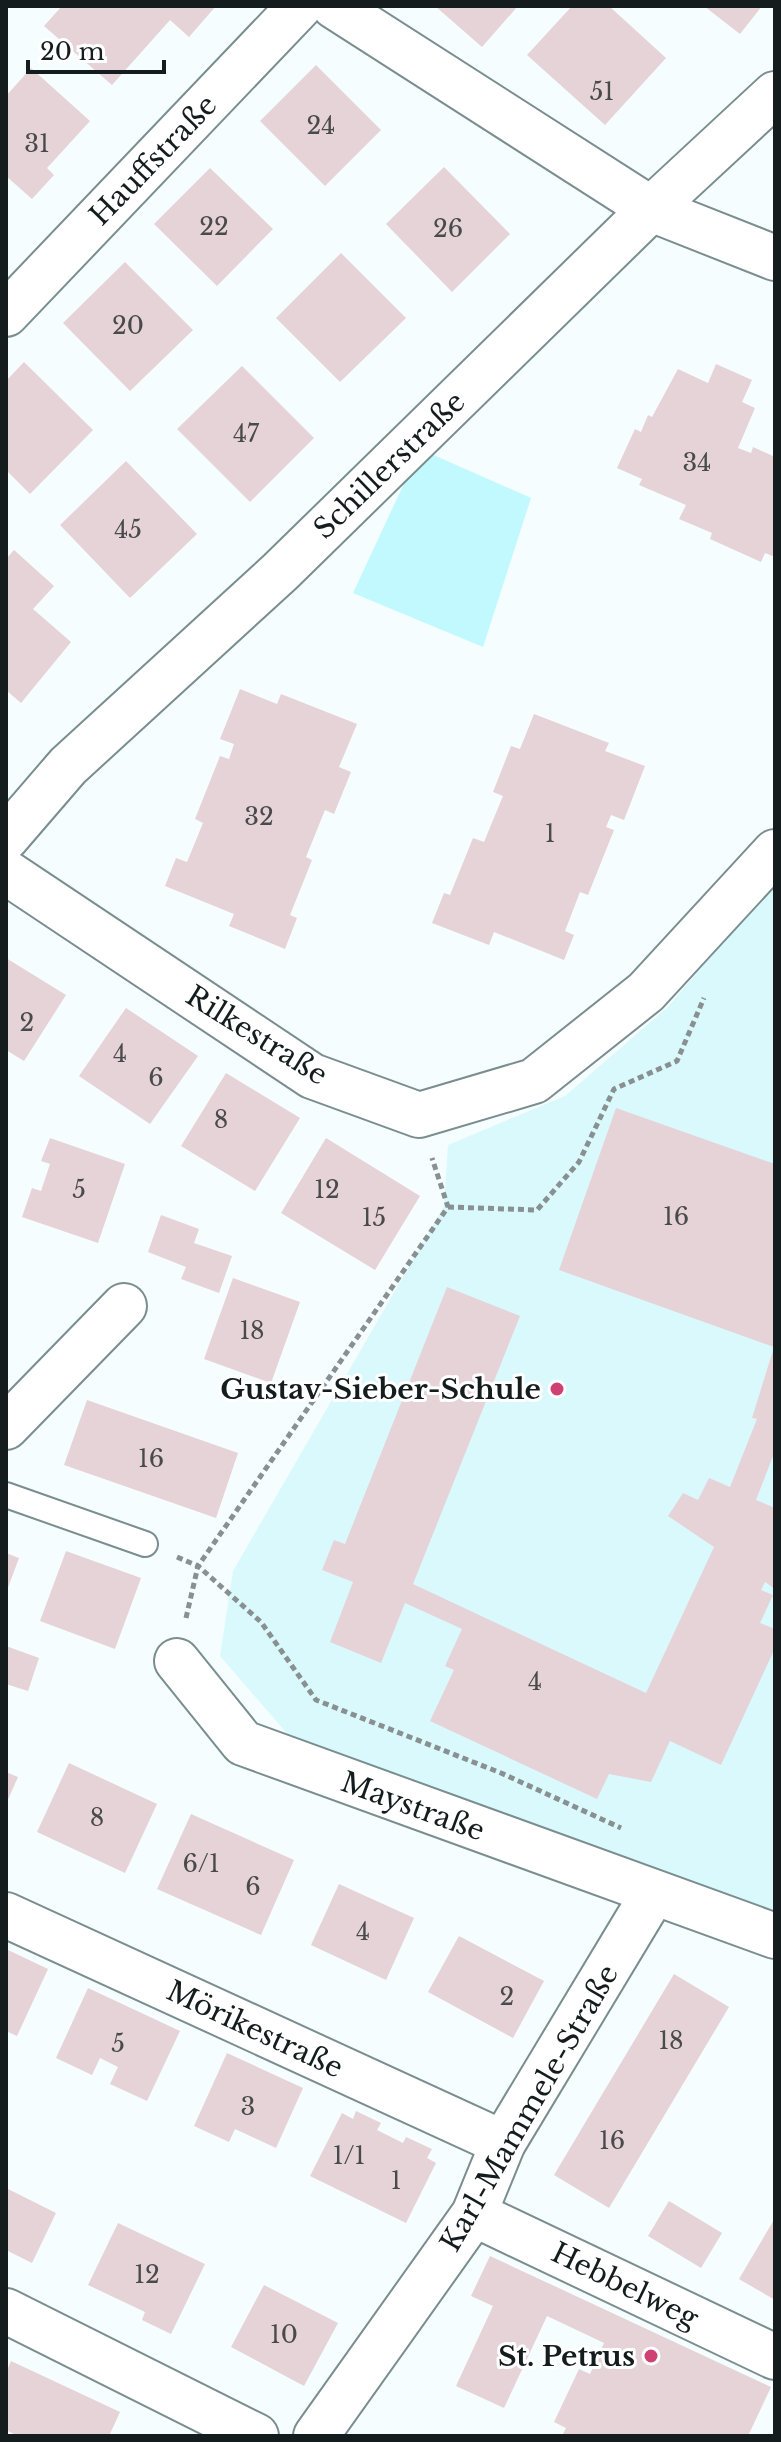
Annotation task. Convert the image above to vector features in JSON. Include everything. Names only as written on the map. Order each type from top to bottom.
[{"type":"street","name":"Hauffstraße","points":[[6,314],[300,6]]},
{"type":"street","points":[[334,6],[651,209],[775,258]]},
{"type":"street","name":"Schillerstraße","points":[[6,838],[68,766],[280,572],[651,209],[775,94]]},
{"type":"street","points":[[419,1115],[534,1081],[646,992],[775,852]]},
{"type":"street","name":"Rilkestraße","points":[[6,872],[312,1076],[419,1115]]},
{"type":"street","points":[[6,1427],[124,1306]]},
{"type":"street","name":"Maystraße","points":[[177,1661],[243,1743],[775,1936]]},
{"type":"street","name":"Karl-Mammele-Straße","points":[[316,2436],[474,2214],[503,2143],[653,1894]]},
{"type":"street","name":"Mörikestraße","points":[[6,1915],[503,2143]]},
{"type":"street","name":"Hebbelweg","points":[[474,2214],[775,2357]]},
{"type":"street","points":[[6,2311],[256,2436]]},
{"type":"lane","points":[[6,1495],[145,1544]]},
{"type":"path","points":[[448,1207],[537,1210],[579,1162],[614,1089],[677,1061],[709,988]]},
{"type":"path","points":[[419,1115],[448,1207]]},
{"type":"path","points":[[177,1661],[198,1566],[448,1207]]},
{"type":"path","points":[[198,1566],[261,1622],[316,1700],[501,1773],[628,1831]]},
{"type":"shaded area","points":[[429,453],[531,498],[483,647],[353,593],[407,477]]},
{"type":"shaded area","name":"Gustav-Sieber-Schule","points":[[775,879],[775,1915],[296,1744],[220,1656],[233,1571],[444,1206],[448,1145],[565,1096],[668,1007]]},
{"type":"building","points":[[62,6],[216,6],[189,37],[170,20],[112,85],[44,26]]},
{"type":"building","points":[[435,6],[518,6],[482,47]]},
{"type":"building","points":[[572,6],[609,6],[666,58],[605,125],[527,55]]},
{"type":"building","points":[[704,6],[762,6],[740,34]]},
{"type":"building","points":[[316,65],[381,130],[325,186],[260,121]]},
{"type":"building","points":[[31,68],[90,121],[47,168],[54,175],[32,199],[6,176],[6,96]]},
{"type":"building","points":[[444,167],[510,234],[452,292],[386,224]]},
{"type":"building","points":[[210,168],[273,229],[217,286],[154,224]]},
{"type":"building","points":[[341,253],[406,318],[340,382],[276,318]]},
{"type":"building","points":[[125,262],[193,330],[130,391],[63,323]]},
{"type":"building","points":[[24,362],[93,430],[30,494],[6,470],[6,381]]},
{"type":"building","points":[[716,364],[752,380],[742,402],[755,408],[738,448],[751,453],[753,447],[775,457],[775,557],[765,553],[761,562],[710,539],[712,533],[679,519],[686,505],[639,485],[642,479],[617,468],[635,429],[641,432],[648,415],[652,417],[678,369],[708,383]]},
{"type":"building","points":[[242,366],[314,438],[250,502],[177,429]]},
{"type":"building","points":[[126,461],[197,534],[130,598],[60,525]]},
{"type":"building","points":[[14,550],[54,586],[33,609],[71,642],[21,703],[6,690],[6,559]]},
{"type":"building","points":[[240,689],[277,704],[281,694],[357,724],[339,767],[351,772],[334,814],[325,810],[306,857],[312,860],[290,915],[297,918],[285,949],[229,926],[234,914],[165,886],[176,858],[187,862],[203,823],[195,819],[220,756],[229,759],[234,744],[220,739]]},
{"type":"building","points":[[534,714],[609,743],[605,751],[645,766],[624,820],[611,815],[606,827],[614,830],[588,895],[580,892],[565,931],[574,935],[564,960],[494,932],[489,945],[432,923],[444,893],[450,895],[473,838],[484,842],[503,796],[493,792],[511,746],[520,749]]},
{"type":"building","points":[[6,958],[66,995],[24,1061],[6,1050]]},
{"type":"building","points":[[126,1008],[198,1056],[150,1124],[79,1076]]},
{"type":"building","points":[[226,1073],[300,1118],[255,1191],[181,1146]]},
{"type":"building","points":[[616,1108],[775,1164],[775,1451],[756,1500],[775,1508],[775,1589],[765,1582],[761,1590],[773,1595],[760,1623],[775,1629],[775,1648],[721,1765],[670,1741],[651,1782],[609,1774],[597,1799],[430,1721],[454,1670],[445,1666],[462,1629],[405,1603],[381,1663],[330,1642],[353,1582],[322,1570],[334,1540],[345,1544],[447,1287],[520,1316],[413,1584],[646,1693],[714,1547],[668,1516],[683,1493],[698,1500],[709,1478],[730,1487],[757,1419],[752,1418],[774,1347],[559,1270]]},
{"type":"building","points":[[50,1138],[125,1164],[98,1243],[22,1217],[32,1188],[41,1191],[50,1164],[41,1161]]},
{"type":"building","points":[[326,1138],[420,1196],[375,1270],[281,1213]]},
{"type":"building","points":[[161,1215],[199,1229],[194,1243],[232,1256],[219,1293],[181,1279],[186,1267],[148,1252]]},
{"type":"building","points":[[233,1278],[300,1302],[271,1383],[204,1359]]},
{"type":"building","points":[[87,1400],[238,1453],[216,1518],[64,1465]]},
{"type":"building","points":[[66,1551],[141,1578],[115,1649],[40,1621]]},
{"type":"building","points":[[6,1553],[19,1558],[6,1593]]},
{"type":"building","points":[[6,1646],[39,1658],[28,1691],[6,1684]]},
{"type":"building","points":[[69,1763],[157,1804],[125,1873],[37,1832]]},
{"type":"building","points":[[6,1772],[18,1777],[6,1804]]},
{"type":"building","points":[[191,1814],[294,1860],[261,1935],[157,1889]]},
{"type":"building","points":[[339,1884],[414,1918],[386,1980],[311,1945]]},
{"type":"building","points":[[459,1936],[544,1981],[513,2038],[428,1992]]},
{"type":"building","points":[[6,1949],[48,1969],[17,2036],[6,2031]]},
{"type":"building","points":[[674,1974],[729,2007],[609,2208],[554,2175]]},
{"type":"building","points":[[88,1988],[180,2031],[147,2101],[110,2084],[118,2067],[100,2058],[92,2075],[56,2058]]},
{"type":"building","points":[[227,2053],[303,2088],[276,2148],[235,2129],[229,2142],[194,2126]]},
{"type":"building","points":[[356,2111],[381,2123],[377,2130],[403,2143],[406,2137],[432,2149],[427,2158],[436,2163],[406,2223],[310,2176],[342,2113],[353,2119]]},
{"type":"building","points":[[6,2188],[56,2213],[32,2263],[6,2250]]},
{"type":"building","points":[[669,2201],[722,2233],[701,2268],[648,2236]]},
{"type":"building","points":[[775,2218],[775,2300],[739,2279]]},
{"type":"building","points":[[118,2223],[205,2264],[171,2334],[142,2320],[145,2312],[88,2285]]},
{"type":"building","name":"St. Petrus","points":[[490,2256],[771,2387],[748,2436],[562,2436],[566,2428],[554,2422],[579,2369],[590,2374],[604,2343],[547,2316],[504,2408],[456,2386],[493,2306],[471,2296]]},
{"type":"building","points":[[264,2285],[338,2323],[304,2386],[231,2347]]},
{"type":"building","points":[[11,2361],[120,2412],[109,2436],[18,2436],[6,2430],[6,2373]]},
{"type":"place","name":"Gustav-Sieber-Schule","points":[[557,1389]]},
{"type":"place","name":"St. Petrus","points":[[651,2356]]}]
